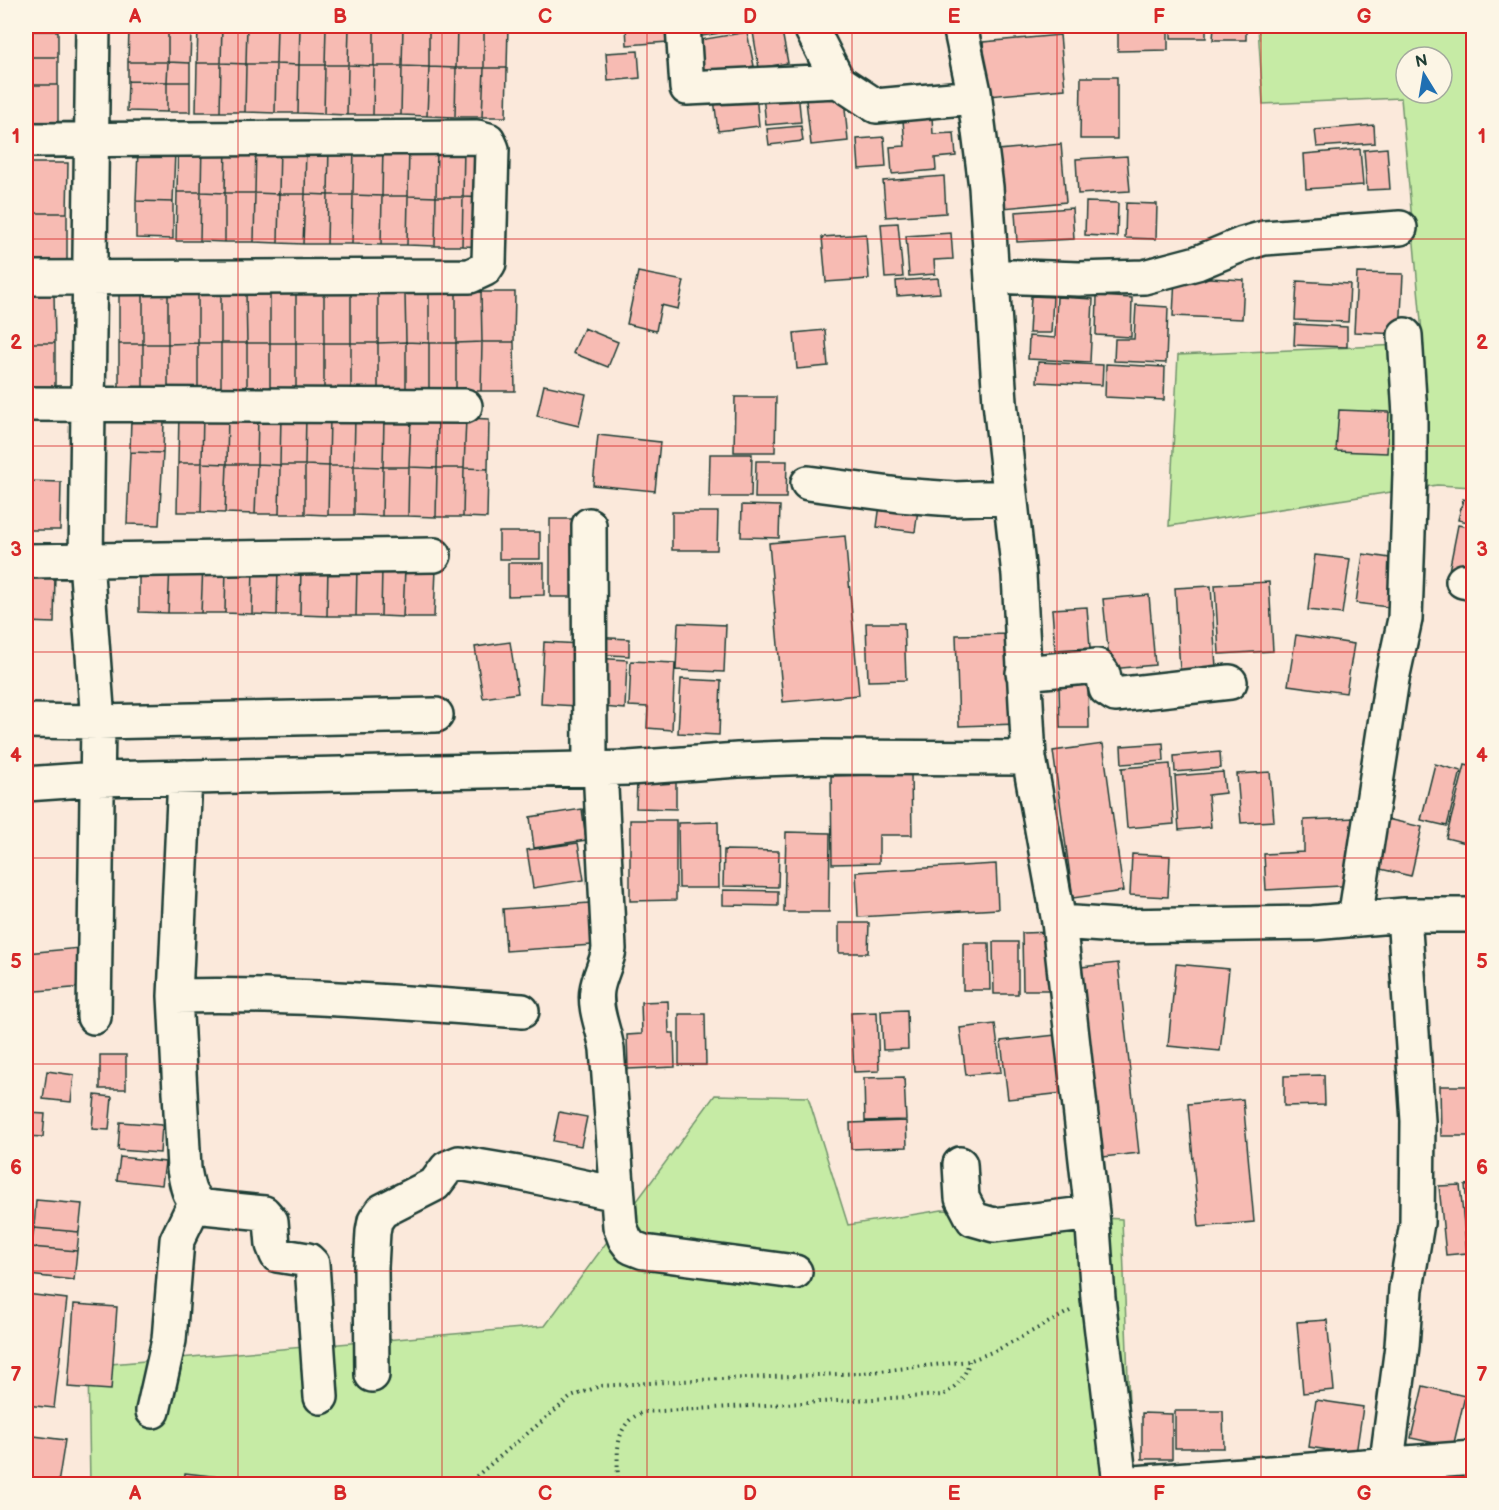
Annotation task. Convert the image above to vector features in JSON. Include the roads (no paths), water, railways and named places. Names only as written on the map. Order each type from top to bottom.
[{"type":"street","points":[[93,26],[86,561],[98,722],[94,1017]]},
{"type":"street","points":[[683,26],[687,88],[838,81]]},
{"type":"street","points":[[810,26],[838,81],[876,106],[974,97]]},
{"type":"street","points":[[960,26],[974,97],[986,187],[1000,402],[1019,575],[1029,758],[1059,922],[1092,1213],[1098,1298],[1120,1484],[1384,1475],[1473,1458]]},
{"type":"street","points":[[26,140],[477,137],[488,140],[492,148],[489,263],[478,274],[458,276],[26,278]]},
{"type":"street","points":[[992,276],[1079,279],[1144,277],[1197,263],[1264,238],[1400,228]]},
{"type":"street","points":[[1355,919],[1392,679],[1405,619],[1410,415],[1405,335]]},
{"type":"street","points":[[26,404],[465,406]]},
{"type":"street","points":[[808,483],[898,495],[954,499],[1010,497]]},
{"type":"street","points":[[589,525],[595,768],[609,949],[597,986],[596,998],[607,1049],[620,1226],[624,1239],[631,1247],[644,1252],[795,1272]]},
{"type":"street","points":[[26,561],[434,555]]},
{"type":"street","points":[[1023,674],[1097,666],[1103,674],[1106,689],[1114,695],[1230,682]]},
{"type":"street","points":[[26,721],[98,722],[436,715]]},
{"type":"street","points":[[26,784],[97,779],[595,768],[816,757],[1029,758]]},
{"type":"street","points":[[185,777],[175,996],[184,1169],[190,1194],[195,1203],[204,1207],[264,1213],[272,1221],[273,1245],[277,1255],[308,1260],[312,1264],[321,1396]]},
{"type":"street","points":[[1384,1475],[1402,1346],[1406,1289],[1418,1223],[1418,1121],[1404,915]]},
{"type":"street","points":[[1059,922],[1118,926],[1313,923],[1404,915],[1473,915]]},
{"type":"street","points":[[175,996],[237,994],[522,1011]]},
{"type":"street","points":[[372,1375],[373,1232],[375,1221],[382,1211],[435,1184],[447,1168],[459,1163],[617,1194]]},
{"type":"street","points":[[960,1164],[962,1198],[973,1219],[994,1225],[1092,1213]]},
{"type":"street","points":[[153,1411],[169,1340],[177,1240],[195,1203]]}]
